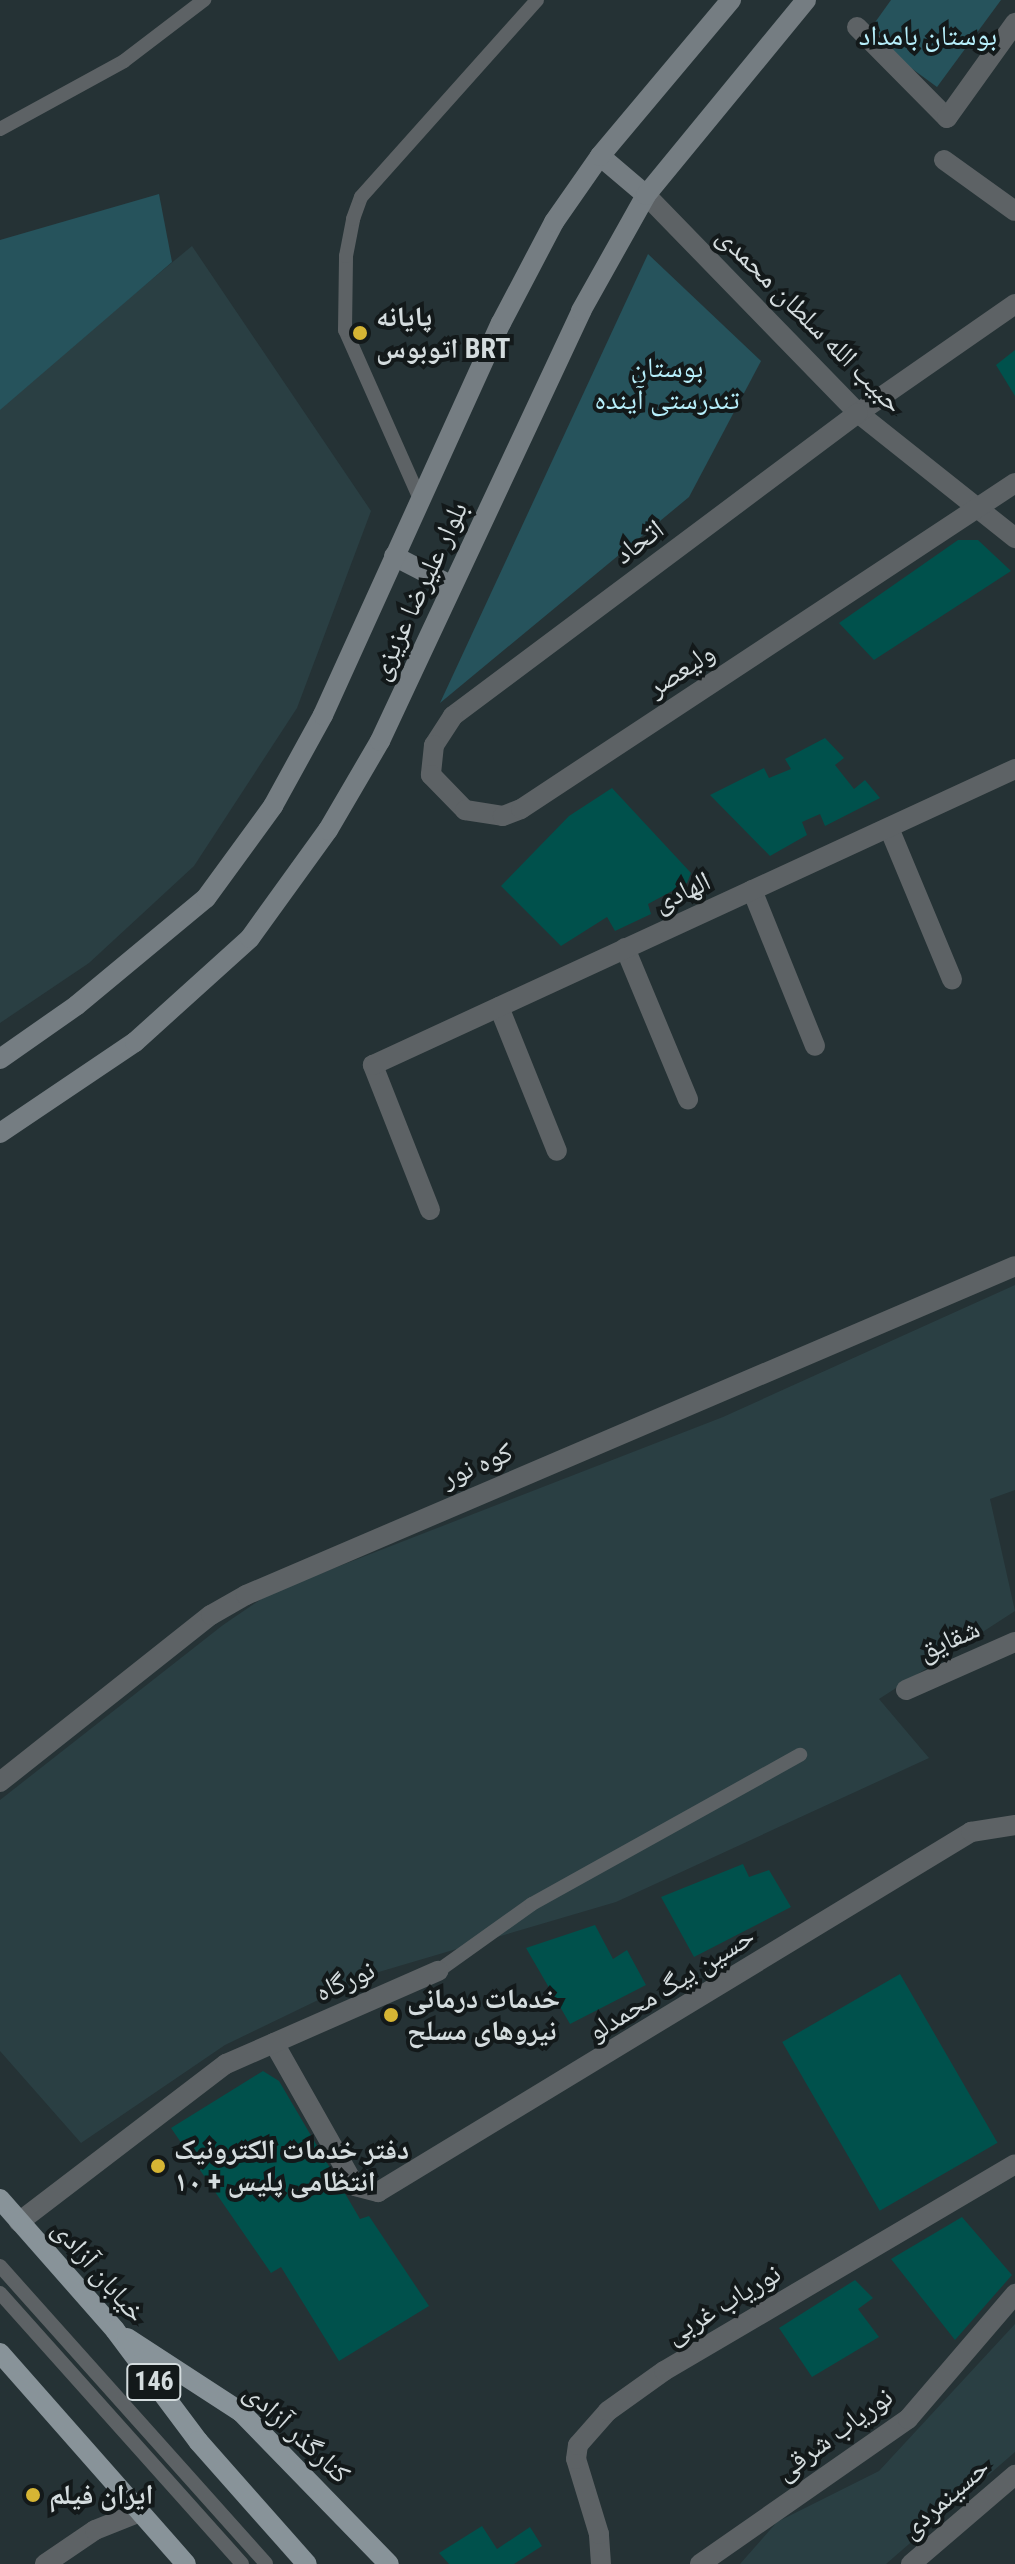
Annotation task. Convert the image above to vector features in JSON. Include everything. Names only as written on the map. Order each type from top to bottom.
[{"type":"main road","name":"بلوار علیرضا عزیزی","points":[[0,1059],[98,989],[206,898],[273,806],[323,715],[420,499],[535,258],[600,156],[731,0]]},
{"type":"main road","name":"بلوار علیرضا عزیزی","points":[[0,1133],[135,1042],[250,938],[357,783],[581,311],[646,195],[806,0]]},
{"type":"main road","points":[[600,156],[646,195]]},
{"type":"main road","points":[[394,556],[452,586]]},
{"type":"main road","name":"خیابان آزادی","points":[[0,2199],[115,2330],[198,2441],[307,2564]]},
{"type":"main road","name":"کنارگذر آزادی","points":[[115,2330],[241,2412],[389,2564]]},
{"type":"main road","points":[[0,2353],[186,2564]]},
{"type":"street","points":[[857,27],[947,118],[1015,23]]},
{"type":"street","points":[[944,160],[1015,211]]},
{"type":"street","name":"حبیب الله سلطان محمدی","points":[[646,195],[858,413],[1015,538]]},
{"type":"street","name":"اتحاد","points":[[453,716],[858,413],[1015,304]]},
{"type":"street","name":"ولیعصر","points":[[453,716],[434,745],[431,775],[465,810],[503,816],[521,809],[1015,483]]},
{"type":"street","name":"الهادی","points":[[430,1210],[373,1065],[1015,769]]},
{"type":"street","points":[[889,828],[952,979]]},
{"type":"street","points":[[752,890],[815,1046]]},
{"type":"street","points":[[625,948],[688,1099]]},
{"type":"street","points":[[499,1007],[557,1151]]},
{"type":"street","name":"کوه نور","points":[[0,1782],[211,1615],[246,1595],[1015,1266]]},
{"type":"street","name":"شقایق","points":[[906,1690],[1015,1642]]},
{"type":"street","name":"حسین بیگ محمدلو","points":[[274,2043],[355,2186],[378,2192],[971,1832],[1015,1825]]},
{"type":"street","name":"نورگاه","points":[[274,2043],[438,1971]]},
{"type":"street","points":[[19,2222],[226,2064],[274,2043]]},
{"type":"street","name":"نوریاب غربی","points":[[601,2564],[599,2534],[576,2459],[578,2445],[608,2411],[664,2371],[1015,2164]]},
{"type":"street","name":"نوریاب شرقی","points":[[700,2564],[908,2419],[1015,2294]]},
{"type":"street","name":"حسینمردی","points":[[911,2564],[1015,2475]]},
{"type":"street","points":[[45,2564],[95,2530],[140,2512]]},
{"type":"lane","points":[[0,129],[124,61],[204,0]]},
{"type":"lane","points":[[420,499],[345,330],[346,256],[353,219],[361,197],[537,0]]},
{"type":"lane","points":[[438,1971],[532,1904],[800,1755]]},
{"type":"lane","points":[[0,2266],[266,2564]]},
{"type":"lane","points":[[0,2293],[242,2564]]},
{"type":"shaded area","points":[[192,246],[371,511],[297,708],[194,866],[89,963],[0,1023],[0,405]]},
{"type":"shaded area","points":[[1015,1285],[1015,1490],[990,1499],[1015,1611],[879,1699],[929,1758],[616,1902],[372,1974],[225,2045],[81,2143],[0,2051],[0,1800],[223,1625],[270,1593],[723,1417]]},
{"type":"shaded area","points":[[1015,2324],[1015,2452],[886,2564],[740,2564],[777,2522],[879,2471]]},
{"type":"green space","name":"بوستان بامداد","points":[[891,0],[1001,0],[937,87],[866,35]]},
{"type":"green space","points":[[159,194],[172,262],[0,410],[0,240]]},
{"type":"green space","name":"بوستان تندرستی آینده","points":[[648,254],[761,361],[689,497],[440,703]]},
{"type":"building","points":[[1015,350],[1015,396],[996,365]]},
{"type":"building","points":[[958,540],[978,540],[1011,571],[874,660],[839,623]]},
{"type":"building","points":[[825,738],[844,758],[835,765],[854,789],[865,780],[880,798],[825,826],[820,814],[802,822],[807,835],[770,856],[710,795],[764,768],[769,778],[791,769],[785,759]]},
{"type":"building","points":[[612,788],[691,873],[687,883],[648,904],[651,914],[615,931],[607,917],[561,946],[501,886],[569,816]]},
{"type":"building","points":[[743,1864],[749,1877],[769,1870],[791,1907],[694,1957],[661,1897]]},
{"type":"building","points":[[595,1925],[613,1959],[627,1950],[646,1985],[570,2024],[526,1948]]},
{"type":"building","points":[[900,1974],[998,2143],[880,2211],[782,2042]]},
{"type":"building","points":[[263,2071],[279,2081],[360,2219],[369,2216],[429,2306],[339,2361],[281,2267],[271,2273],[171,2128]]},
{"type":"building","points":[[962,2217],[1012,2275],[955,2340],[891,2259]]},
{"type":"building","points":[[855,2280],[873,2298],[858,2309],[879,2337],[812,2377],[779,2328]]},
{"type":"building","points":[[482,2526],[497,2549],[530,2527],[542,2546],[514,2564],[449,2564],[439,2553]]},
{"type":"place","name":"پایانه اتوبوس BRT","points":[[360,333]]},
{"type":"place","name":"خدمات درمانی نیروهای مسلح","points":[[391,2015]]},
{"type":"place","name":"دفتر خدمات الکترونیک انتظامی پلیس + ۱۰","points":[[158,2166]]},
{"type":"place","name":"ایران فیلم","points":[[33,2495]]}]
